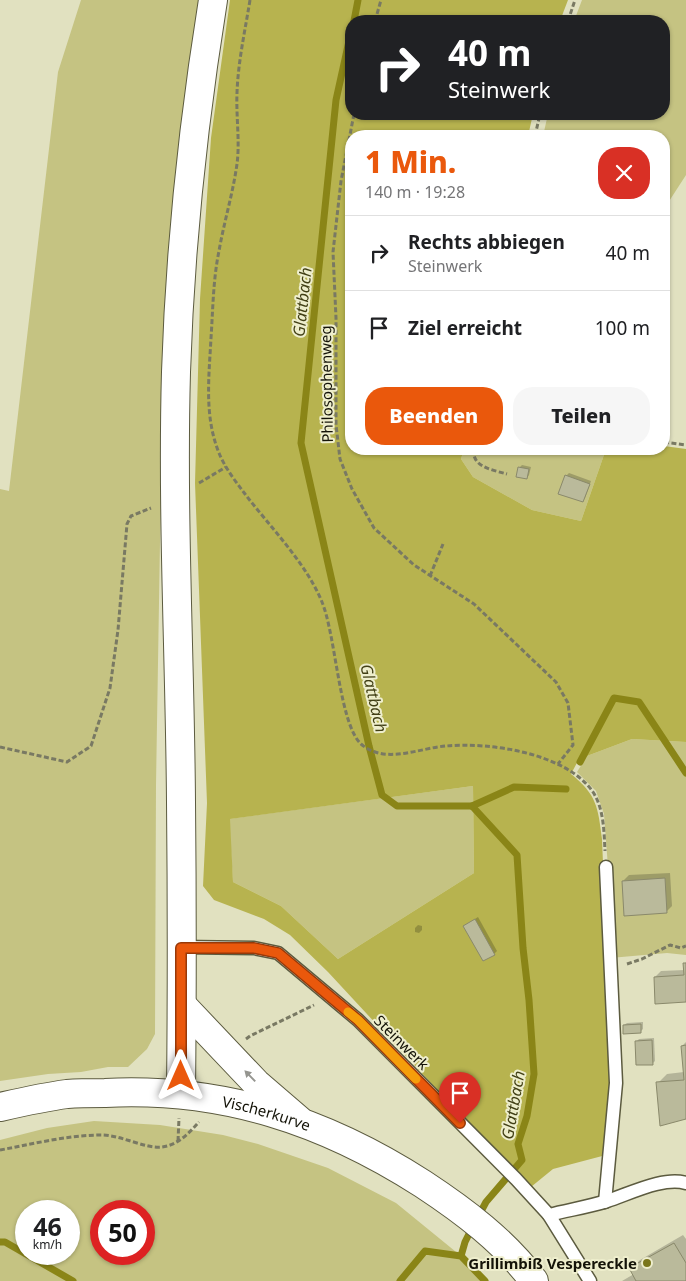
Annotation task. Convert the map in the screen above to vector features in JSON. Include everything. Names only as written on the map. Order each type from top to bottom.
[{"type":"main road","points":[[181,1094],[181,792],[175,497],[177,355],[185,207],[203,60],[213,0]]},
{"type":"main road","points":[[182,1005],[256,1083],[299,1120]]},
{"type":"main road","name":"Vischerkurve","points":[[0,1107],[69,1094],[131,1091],[214,1098],[299,1120],[354,1144],[404,1172],[454,1204],[502,1244],[534,1281]]},
{"type":"lane","points":[[605,1202],[616,1083],[606,867]]},
{"type":"lane","name":"Steinwerk","points":[[181,948],[254,948],[278,953],[358,1020],[516,1179],[549,1215],[590,1281]]},
{"type":"lane","points":[[549,1215],[605,1202],[661,1183],[678,1180],[686,1183]]},
{"type":"path","points":[[250,0],[237,90],[237,165],[218,254],[214,290],[208,382],[210,424],[219,455],[318,592],[331,632],[349,724],[357,739],[371,751],[383,754],[403,754],[445,746],[477,745],[511,750],[558,764],[585,783],[594,793],[602,822],[606,867]]},
{"type":"path","points":[[377,15],[381,0]]},
{"type":"path","points":[[570,15],[575,0]]},
{"type":"path","name":"Philosophenweg","points":[[345,160],[332,252],[336,318],[336,425],[340,459],[352,489],[374,528],[414,565],[474,604],[556,682],[568,703],[573,745],[558,764]]},
{"type":"path","points":[[670,443],[686,445]]},
{"type":"path","points":[[474,455],[477,462],[485,468],[507,474]]},
{"type":"path","points":[[0,748],[67,762],[91,746],[110,688],[118,630],[126,524],[131,516],[175,497]]},
{"type":"path","points":[[430,576],[443,544]]},
{"type":"path","points":[[623,965],[642,959],[670,945],[681,948],[686,946]]},
{"type":"path","points":[[229,1054],[250,1036],[331,998]]},
{"type":"path","points":[[0,1150],[48,1141],[102,1135],[161,1147],[178,1142]]},
{"type":"shaded area","points":[[81,0],[200,0],[182,142],[161,481],[156,785],[155,1034],[147,1049],[128,1067],[108,1067],[0,1081],[0,489],[9,491],[58,72]]},
{"type":"shaded area","points":[[230,0],[568,0],[562,15],[345,15],[345,120],[532,120],[529,130],[345,130],[345,455],[462,455],[461,459],[473,477],[532,510],[581,521],[604,455],[670,455],[670,447],[686,449],[686,742],[632,739],[579,759],[571,774],[586,789],[595,802],[602,839],[612,1086],[606,1155],[553,1169],[526,1191],[494,1151],[328,972],[290,935],[264,919],[214,900],[203,886],[207,803],[195,483],[200,299],[211,138]],"holes":[[[473,786],[474,873],[338,959],[281,906],[233,882],[230,819]]]},
{"type":"shaded area","points":[[582,0],[686,0],[686,175],[670,200],[670,130],[544,130],[547,120],[670,120],[670,15],[576,15]]},
{"type":"shaded area","points":[[462,455],[604,455],[581,521],[532,510],[473,477],[461,459]]},
{"type":"shaded area","points":[[632,739],[686,742],[686,955],[667,953],[610,958],[608,867],[604,814],[596,791],[577,772],[582,764],[579,759]]},
{"type":"shaded area","points":[[473,786],[474,873],[338,959],[281,906],[233,882],[229,819]]},
{"type":"shaded area","points":[[94,1121],[160,1125],[223,1135],[258,1144],[328,1168],[396,1203],[461,1256],[481,1281],[0,1281],[0,1140],[47,1128]]},
{"type":"building","points":[[518,467],[529,469],[527,479],[516,477]]},
{"type":"building","points":[[565,475],[590,484],[583,502],[558,494]]},
{"type":"building","points":[[665,878],[667,913],[624,916],[622,881]]},
{"type":"building","points":[[475,919],[495,955],[483,961],[463,926]]},
{"type":"building","points":[[683,963],[686,963],[686,1002],[655,1004],[654,977],[684,975]]},
{"type":"building","points":[[641,1024],[641,1033],[623,1034],[623,1025]]},
{"type":"building","points":[[652,1040],[653,1065],[636,1065],[635,1041]]},
{"type":"building","points":[[686,1045],[686,1119],[660,1126],[656,1082],[684,1080],[681,1046]]},
{"type":"building","points":[[674,1243],[686,1263],[686,1281],[636,1281],[629,1268]]},
{"type":"waterway","name":"Glattbach","points":[[355,15],[358,0]]},
{"type":"waterway","name":"Glattbach","points":[[345,59],[336,100],[301,443],[369,746],[382,795],[397,806],[472,806],[517,855],[534,1074],[527,1116],[518,1144],[522,1160],[486,1202],[478,1217]]},
{"type":"waterway","points":[[580,762],[614,698],[639,702],[686,773]]},
{"type":"waterway","points":[[472,806],[514,787],[566,789]]},
{"type":"waterway","name":"Glattbach","points":[[461,1256],[473,1226]]},
{"type":"waterway","points":[[0,1242],[5,1242],[73,1281]]},
{"type":"waterway","points":[[400,1281],[425,1251],[461,1256],[485,1281]]},
{"type":"slow traffic","points":[[348,1012],[416,1079]]},
{"type":"place","name":"Grillimbiß Vespereckle","points":[[647,1263]]},
{"type":"route","points":[[181,1076],[181,948],[254,948],[278,953],[358,1020],[460,1123]]}]
